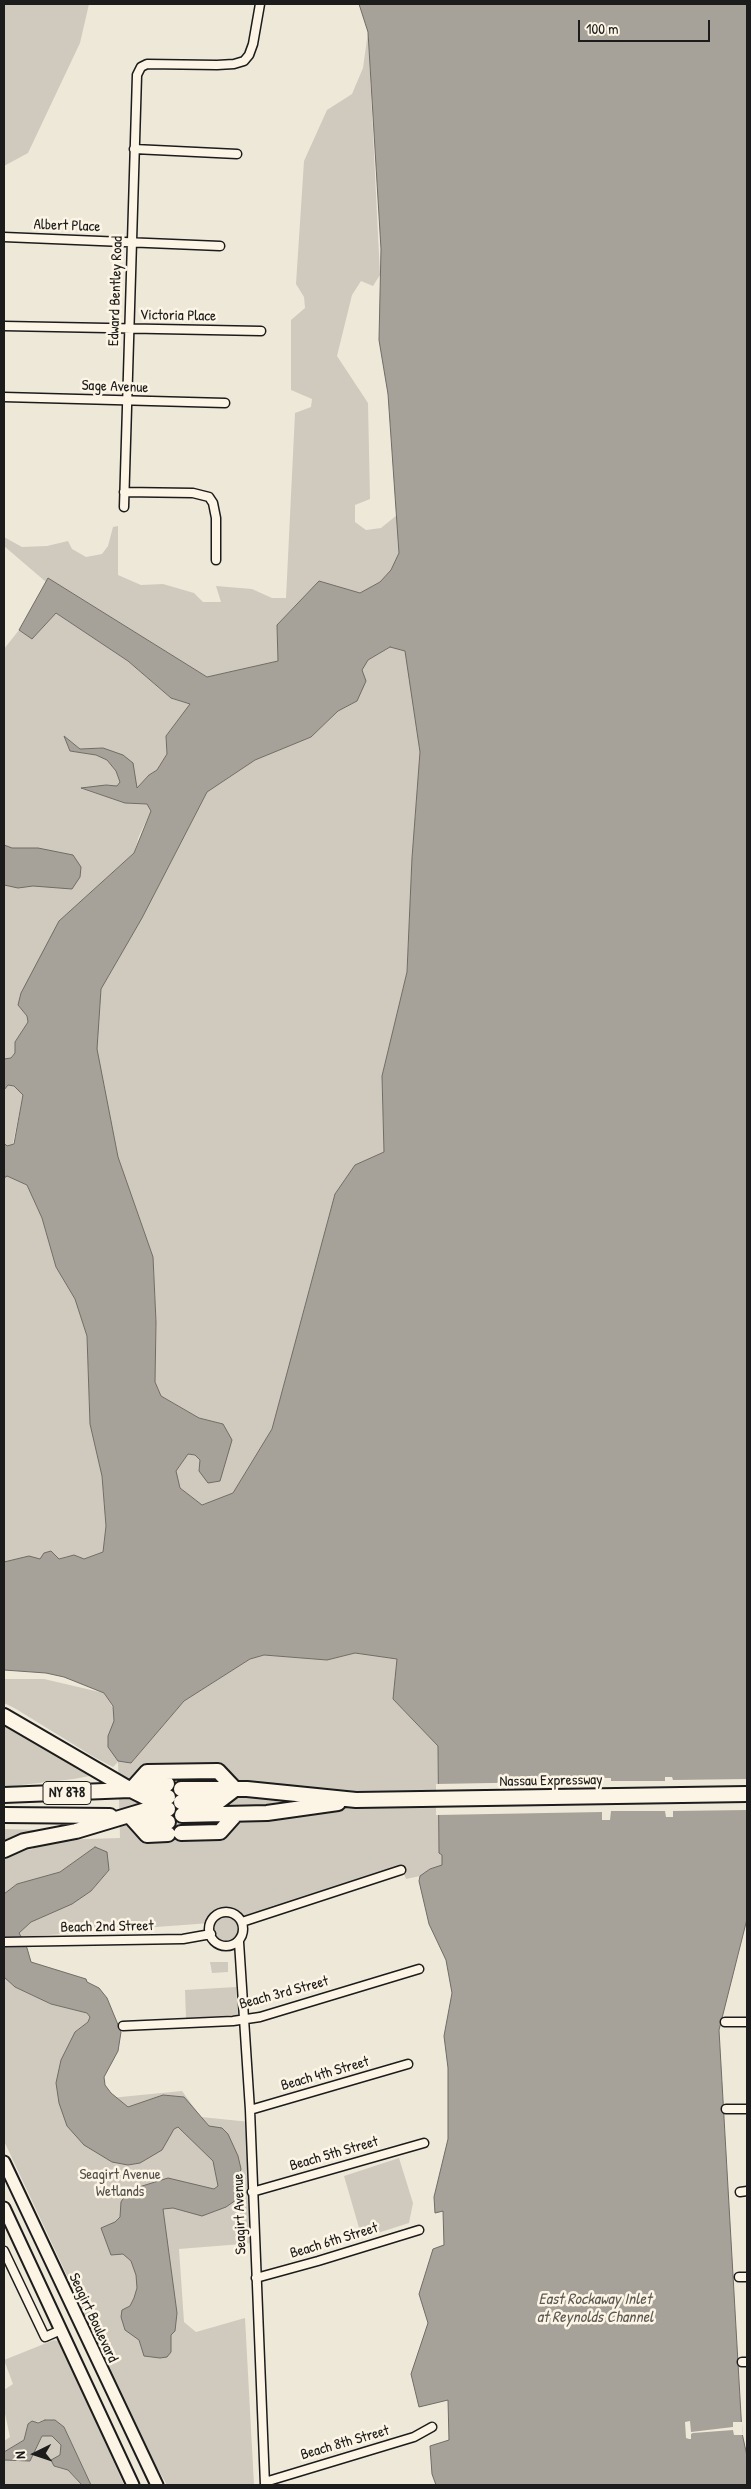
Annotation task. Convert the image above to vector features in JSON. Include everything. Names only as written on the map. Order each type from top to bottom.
[{"type":"highway","points":[[4,1716],[131,1790],[145,1803],[174,1806]]},
{"type":"highway","points":[[131,1790],[147,1772],[218,1771],[235,1789]]},
{"type":"highway","points":[[131,1790],[147,1778],[174,1806],[220,1832],[236,1814]]},
{"type":"highway","name":"Nassau Expressway","points":[[4,1815],[130,1816],[235,1789],[356,1800]]},
{"type":"highway","name":"NY 878","points":[[4,1795],[131,1790]]},
{"type":"highway","name":"Nassau Expressway","points":[[174,1806],[219,1808],[236,1814],[299,1810],[356,1800],[380,1799],[747,1794]]},
{"type":"highway","points":[[4,1850],[24,1841],[130,1816],[147,1835],[174,1806]]},
{"type":"main road","name":"Seagirt Boulevard","points":[[4,2162],[157,2485]]},
{"type":"main road","points":[[4,2208],[133,2485]]},
{"type":"street","name":"Edward Bentley Road","points":[[124,507],[137,76],[141,68],[147,64],[217,65],[234,64],[244,60],[249,55],[260,4]]},
{"type":"street","points":[[134,149],[237,154]]},
{"type":"street","name":"Albert Place","points":[[4,237],[220,246]]},
{"type":"street","name":"Victoria Place","points":[[4,326],[261,331]]},
{"type":"street","name":"Sage Avenue","points":[[4,396],[225,403]]},
{"type":"street","points":[[124,492],[193,493],[209,497],[213,503],[216,518],[216,560]]},
{"type":"street","points":[[242,1922],[401,1870]]},
{"type":"street","points":[[229,1912],[242,1922],[243,1933],[239,1942],[222,1945],[213,1939],[210,1934],[211,1923],[218,1914],[229,1912]]},
{"type":"street","name":"Beach 2nd Street","points":[[4,1942],[183,1939],[210,1934]]},
{"type":"street","name":"Seagirt Avenue","points":[[239,1942],[250,2110],[265,2484]]},
{"type":"street","name":"Beach 3rd Street","points":[[123,2026],[260,2017],[419,1969]]},
{"type":"street","points":[[725,2022],[747,2022]]},
{"type":"street","name":"Beach 4th Street","points":[[250,2110],[408,2064]]},
{"type":"street","points":[[726,2110],[747,2109]]},
{"type":"street","name":"Beach 5th Street","points":[[252,2192],[424,2143]]},
{"type":"street","name":"Beach 6th Street","points":[[256,2278],[418,2230]]},
{"type":"street","points":[[4,2251],[45,2337],[61,2330]]},
{"type":"street","name":"Beach 8th Street","points":[[265,2484],[414,2437],[432,2427]]},
{"type":"green space","points":[[4,4],[89,4],[80,43],[28,153],[4,166]]},
{"type":"green space","points":[[368,32],[380,275],[373,286],[361,281],[352,295],[337,356],[368,403],[370,499],[355,505],[355,522],[366,530],[381,528],[397,515],[399,553],[391,570],[380,582],[360,593],[319,581],[277,625],[278,661],[207,677],[48,578],[46,582],[4,546],[4,537],[22,547],[47,546],[68,541],[72,549],[86,557],[102,554],[108,546],[113,527],[118,526],[118,575],[141,585],[163,584],[194,593],[203,602],[221,602],[216,586],[252,589],[272,598],[286,598],[295,413],[311,407],[312,399],[291,390],[291,320],[305,308],[304,297],[296,284],[304,161],[327,110],[352,94],[363,68]]},
{"type":"green space","points":[[56,613],[128,661],[171,698],[190,704],[166,736],[167,754],[157,770],[149,775],[136,789],[103,748],[80,749],[65,737],[70,751],[96,755],[107,760],[116,771],[120,782],[117,786],[106,785],[82,789],[125,803],[147,804],[151,811],[139,836],[134,853],[59,921],[18,1005],[27,1016],[28,1022],[15,1042],[15,1053],[11,1058],[5,1059],[4,649],[19,630],[32,639]]},
{"type":"green space","points":[[390,647],[406,651],[420,752],[412,858],[407,972],[382,1076],[384,1152],[355,1165],[335,1194],[272,1429],[233,1493],[201,1505],[180,1488],[175,1471],[188,1454],[195,1455],[219,1481],[224,1466],[223,1424],[199,1418],[161,1396],[155,1382],[156,1322],[153,1257],[118,1157],[96,1049],[101,989],[142,918],[207,792],[255,760],[311,737],[338,711],[357,701],[362,669],[368,660]]},
{"type":"green space","points":[[8,1085],[14,1086],[23,1095],[6,1176],[27,1185],[42,1218],[56,1267],[75,1299],[87,1336],[90,1424],[102,1476],[106,1526],[103,1552],[84,1559],[68,1556],[59,1559],[4,1562],[4,1090]]},
{"type":"green space","points":[[355,1653],[398,1659],[393,1699],[438,1746],[439,1853],[442,1855],[442,1866],[430,1869],[425,1875],[406,1879],[403,1871],[239,1917],[243,1927],[241,1938],[227,1946],[213,1939],[210,1923],[21,1937],[18,1933],[31,1922],[91,1891],[109,1870],[95,1847],[60,1872],[17,1884],[4,1894],[4,1859],[27,1847],[28,1850],[33,1849],[32,1845],[55,1840],[120,1838],[118,1762],[113,1767],[4,1703],[4,1679],[44,1679],[104,1693],[113,1708],[114,1721],[131,1763],[184,1701],[250,1659],[264,1655],[327,1660]]},
{"type":"green space","points":[[4,1718],[100,1774],[4,1787]]},
{"type":"green space","points":[[4,1829],[43,1831],[25,1838],[19,1835],[4,1848]]},
{"type":"green space","points":[[210,1962],[228,1962],[228,1972],[212,1973]]},
{"type":"green space","name":"Seagirt Avenue Wetlands","points":[[4,1977],[15,1987],[51,2004],[87,2013],[90,2017],[88,2022],[75,2032],[59,2103],[182,2091],[201,2117],[250,2122],[254,2243],[179,2249],[184,2322],[196,2332],[245,2318],[254,2485],[167,2485],[156,2466],[4,2141]]},
{"type":"green space","points":[[236,1987],[238,2015],[186,2018],[185,1990]]},
{"type":"green space","points":[[399,2158],[413,2203],[409,2223],[362,2238],[344,2176]]},
{"type":"green space","points":[[54,2340],[60,2342],[124,2485],[91,2485],[64,2427],[45,2420],[28,2424],[24,2440],[4,2452],[4,2441],[10,2437],[4,2409],[4,2390],[13,2384],[4,2360]]},
{"type":"green space","points":[[43,2435],[52,2436],[61,2445],[60,2455],[54,2466],[68,2470],[82,2485],[4,2485],[4,2460],[30,2461]]},
{"type":"water","name":"East Rockaway Inlet at Reynolds Channel","points":[[359,4],[747,4],[747,1919],[719,2030],[742,2433],[747,2456],[747,2485],[436,2485],[432,2474],[430,2446],[449,2440],[448,2400],[419,2407],[411,2374],[428,2323],[419,2294],[433,2249],[444,2245],[443,2211],[435,2213],[434,2197],[448,2139],[448,2068],[444,2036],[452,1993],[446,1960],[429,1924],[419,1881],[420,1876],[430,1869],[442,1865],[442,1855],[439,1853],[438,1746],[393,1699],[397,1659],[355,1653],[327,1660],[264,1655],[250,1659],[184,1701],[131,1763],[118,1761],[108,1747],[108,1736],[114,1721],[113,1706],[104,1693],[64,1677],[46,1673],[4,1670],[4,1562],[29,1556],[40,1559],[44,1553],[51,1551],[59,1559],[74,1555],[84,1559],[103,1552],[106,1526],[102,1476],[90,1424],[87,1336],[75,1299],[56,1267],[42,1218],[27,1185],[7,1176],[4,1178],[4,1143],[7,1146],[14,1144],[23,1095],[14,1086],[8,1085],[4,1090],[4,1059],[11,1058],[15,1053],[15,1042],[28,1022],[27,1016],[18,1005],[21,993],[59,921],[134,853],[151,811],[147,804],[125,803],[81,788],[106,785],[117,786],[120,782],[116,771],[107,760],[96,755],[70,751],[64,736],[80,749],[103,748],[123,755],[133,763],[137,788],[149,775],[157,770],[167,754],[166,736],[190,704],[171,698],[128,661],[56,613],[32,639],[19,630],[48,578],[207,677],[278,661],[277,625],[319,581],[360,593],[380,582],[391,570],[399,553],[388,394],[379,340],[381,249],[368,32]],"holes":[[[390,647],[405,651],[420,752],[412,858],[407,972],[382,1076],[384,1152],[355,1165],[335,1194],[272,1429],[233,1493],[202,1505],[180,1488],[176,1471],[188,1454],[195,1455],[200,1460],[199,1471],[208,1483],[220,1481],[232,1440],[223,1424],[199,1418],[161,1396],[155,1382],[156,1322],[153,1257],[118,1157],[97,1049],[101,989],[142,918],[207,792],[255,760],[311,737],[338,711],[357,701],[366,681],[362,670],[368,660]]]},
{"type":"water","points":[[4,845],[12,848],[38,848],[73,855],[81,867],[80,877],[72,889],[33,886],[18,888],[4,885]]},
{"type":"water","points":[[95,1847],[107,1852],[109,1870],[91,1891],[72,1904],[31,1922],[19,1933],[27,1948],[31,1962],[86,1979],[87,1982],[99,1988],[107,1998],[121,2032],[118,2051],[104,2077],[105,2085],[111,2093],[128,2107],[163,2095],[184,2097],[209,2126],[222,2128],[228,2134],[238,2156],[241,2169],[237,2182],[236,2200],[226,2207],[202,2216],[173,2208],[163,2209],[177,2313],[175,2331],[171,2335],[171,2352],[167,2357],[160,2358],[144,2356],[139,2340],[125,2330],[121,2317],[122,2310],[130,2306],[134,2298],[137,2288],[136,2275],[131,2261],[123,2254],[111,2255],[101,2228],[115,2222],[120,2217],[121,2202],[126,2194],[139,2187],[168,2178],[214,2189],[218,2186],[213,2161],[178,2127],[174,2129],[162,2150],[140,2163],[128,2165],[112,2162],[84,2145],[67,2126],[59,2103],[56,2083],[61,2060],[75,2032],[88,2022],[90,2017],[87,2013],[51,2004],[15,1987],[4,1977],[4,1894],[17,1884],[60,1872]]},
{"type":"water","points":[[45,2420],[55,2420],[64,2427],[91,2485],[82,2485],[68,2470],[54,2466],[51,2460],[60,2455],[61,2445],[52,2436],[42,2436],[30,2461],[4,2460],[4,2452],[24,2440],[28,2424],[32,2421],[38,2423]]},
{"type":"pier","points":[[665,1777],[672,1777],[673,1780],[747,1779],[747,1810],[673,1811],[673,1817],[666,1817],[665,1811],[611,1811],[610,1820],[602,1820],[602,1812],[436,1815],[436,1784],[603,1781],[603,1778],[611,1778],[611,1781],[665,1781]]},
{"type":"pier","points":[[690,2421],[691,2432],[733,2427],[733,2422],[742,2422],[743,2435],[734,2435],[733,2430],[693,2433],[691,2434],[691,2439],[689,2439],[686,2438],[685,2422]]}]
